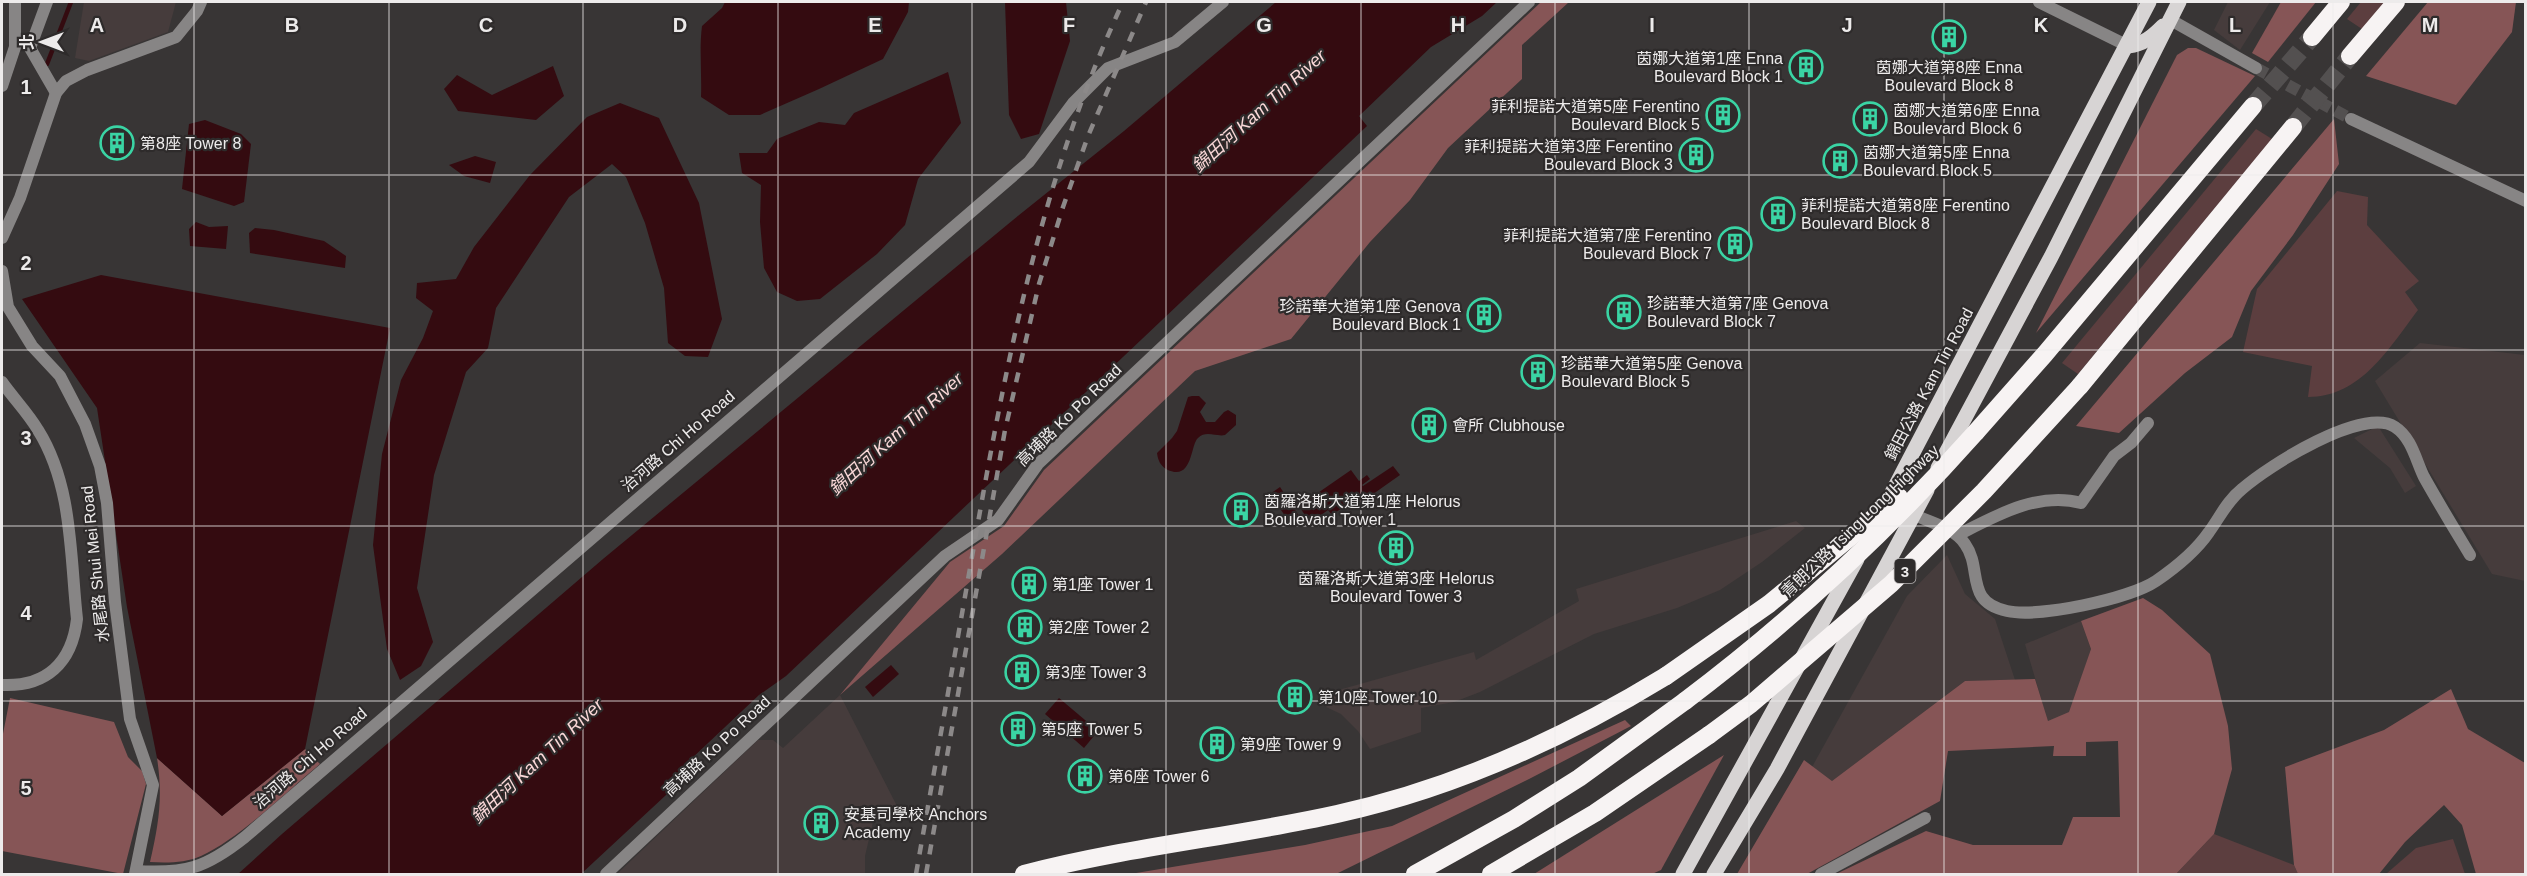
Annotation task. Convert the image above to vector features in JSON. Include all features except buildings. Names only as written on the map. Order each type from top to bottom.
[{"type":"highway","points":[[2312,37],[2341,2]]},
{"type":"highway","points":[[2350,56],[2396,2]]},
{"type":"highway","name":"青朗公路 Tsing Long Highway","points":[[1415,874],[1514,819],[1580,778],[1734,664],[1783,623],[1866,545],[1976,432],[2045,354],[2253,106]]},
{"type":"highway","name":"3","points":[[1491,874],[1595,813],[1709,735],[1750,704],[1891,584],[1984,491],[2080,386],[2292,127]]},
{"type":"highway","points":[[1024,874],[1101,857],[1337,814],[1418,792],[1480,771],[1570,731],[1666,676],[1769,604],[1976,432]]},
{"type":"main road","name":"錦田公路 Kam Tin Road","points":[[1683,874],[1914,452],[2150,2]]},
{"type":"main road","points":[[1714,874],[1777,769],[1915,515],[1959,427],[2051,257],[2179,2]]},
{"type":"main road","points":[[2128,45],[2139,45],[2148,40],[2169,19]]},
{"type":"street","points":[[2,86],[15,47],[15,2]]},
{"type":"street","points":[[47,2],[30,46],[30,52],[53,89]]},
{"type":"street","points":[[2,238],[20,198],[53,89],[87,70],[176,37],[201,2]]},
{"type":"street","name":"治河路 Chi Ho Road","points":[[135,873],[169,873],[198,867],[237,844],[1029,162],[1073,103],[1108,68],[1175,42],[1223,2]]},
{"type":"street","name":"高埔路 Ko Po Road","points":[[606,874],[952,549],[998,520],[1038,464],[1529,2]]},
{"type":"street","points":[[2039,2],[2128,45]]},
{"type":"street","points":[[2169,19],[2256,68]]},
{"type":"street","points":[[2351,119],[2526,201]]},
{"type":"street","name":"水尾路 Shui Mei Road","points":[[2,271],[8,307],[32,346],[60,376],[85,424],[100,466],[107,504],[115,602],[130,719],[153,785],[135,873]]},
{"type":"street","points":[[2,382],[38,431],[57,469],[66,510],[77,619],[70,650],[55,669],[34,682],[19,686],[2,685]]},
{"type":"street","points":[[1915,515],[1958,535],[1967,545],[1978,590],[1983,599],[2004,611],[2018,614],[2037,613],[2117,598],[2154,582],[2181,562],[2208,534],[2225,506],[2256,479],[2318,439],[2353,426],[2374,422],[2388,423],[2397,428],[2407,439],[2424,477],[2470,555]]},
{"type":"street","points":[[1958,535],[1990,518],[2042,500],[2059,498],[2081,503],[2114,456],[2131,443],[2148,423]]},
{"type":"street","points":[[1821,874],[1924,818]]},
{"type":"shaded area","points":[[84,2],[176,2],[168,32],[89,61],[75,58]]},
{"type":"shaded area","points":[[1541,2],[1569,2],[1522,45],[1522,79],[1448,148],[1410,200],[1370,242],[1291,339],[1195,371],[1002,554],[840,695],[950,562],[1004,526],[1044,470]]},
{"type":"shaded area","points":[[2228,2],[2270,2],[2240,50],[2214,30]]},
{"type":"shaded area","points":[[2281,2],[2316,2],[2268,62],[2252,53]]},
{"type":"shaded area","points":[[2361,2],[2385,2],[2362,29],[2347,19]]},
{"type":"shaded area","points":[[2428,2],[2516,2],[2512,32],[2456,105],[2366,76]]},
{"type":"shaded area","points":[[2188,48],[2196,48],[2255,76],[2036,333],[2177,55]]},
{"type":"shaded area","points":[[2334,119],[2339,164],[2293,235],[2251,291],[2232,337],[2185,373],[2119,433],[2076,426]]},
{"type":"shaded area","points":[[2256,129],[2272,139],[2078,374],[2062,363]]},
{"type":"shaded area","points":[[2337,191],[2368,197],[2367,225],[2419,281],[2405,292],[2418,310],[2372,368],[2343,389],[2327,395],[2308,397],[2312,366],[2243,352],[2257,289]]},
{"type":"shaded area","points":[[2420,343],[2525,355],[2525,581],[2492,574],[2375,381]]},
{"type":"shaded area","points":[[2378,426],[2416,486],[2405,493],[2390,468],[2354,438]]},
{"type":"shaded area","points":[[1796,521],[1805,528],[1762,562],[1720,590],[1677,608],[1594,634],[1480,692],[1454,702],[1421,708],[1421,732],[1370,749],[1358,731],[1341,714],[1326,707],[1328,693],[1474,652],[1476,660],[1579,601],[1576,589]]},
{"type":"shaded area","points":[[1947,555],[1965,594],[1995,619],[2015,680],[1965,681],[1832,781],[1812,767],[1907,596]]},
{"type":"shaded area","points":[[2143,598],[2162,610],[2210,654],[2228,726],[2232,769],[2214,834],[2176,874],[1836,874],[1926,831],[1973,845],[2062,845],[2073,817],[2120,817],[2118,741],[2086,742],[2086,756],[2053,756],[2054,746],[1948,751],[1940,801],[1807,874],[1737,874],[1804,760],[1832,781],[1965,681],[2035,679],[2048,721],[2069,712],[2091,649],[2081,621]]},
{"type":"shaded area","points":[[2081,621],[2091,649],[2070,712],[2048,722],[2025,644]]},
{"type":"shaded area","points":[[2451,689],[2468,729],[2525,763],[2525,874],[2476,874],[2462,825],[2444,805],[2405,842],[2379,874],[2298,874],[2294,865],[2285,767],[2384,730]]},
{"type":"shaded area","name":"安基司學校 Anchors Academy","points":[[840,695],[897,806],[873,822],[865,856],[865,874],[617,874],[758,740],[773,740],[783,748]]},
{"type":"shaded area","points":[[10,698],[114,722],[128,757],[142,771],[146,784],[123,874],[2,851],[2,739]]},
{"type":"shaded area","points":[[1625,720],[1631,726],[1336,874],[1130,874],[1305,845],[1392,826]]},
{"type":"shaded area","points":[[305,749],[320,764],[231,838],[201,856],[189,860],[150,862],[159,810],[160,785],[157,758],[222,816]]},
{"type":"shaded area","points":[[1724,755],[1661,870],[1652,874],[1534,874]]},
{"type":"shaded area","points":[[2214,834],[2294,865],[2298,874],[2176,874]]},
{"type":"shaded area","points":[[2453,839],[2465,874],[2386,874],[2416,848]]},
{"type":"water","points":[[725,2],[909,2],[908,12],[883,59],[760,115],[729,115],[701,97],[702,26],[722,8]]},
{"type":"water","points":[[1005,2],[1066,2],[1070,41],[1039,134],[1021,139],[1009,115]]},
{"type":"water","name":"錦田河 Kam Tin River","points":[[1276,2],[1497,2],[1482,16],[1431,47],[1359,116],[1367,126],[786,676],[759,695],[689,761],[694,769],[581,874],[238,874],[603,559],[1124,131]]},
{"type":"water","points":[[553,66],[564,96],[536,120],[458,111],[444,89],[457,75],[492,95]]},
{"type":"water","points":[[948,72],[961,123],[918,179],[905,225],[877,254],[820,299],[797,301],[777,292],[764,268],[760,222],[761,185],[742,173],[739,153],[767,153],[777,139],[819,122],[845,125],[854,113]]},
{"type":"water","points":[[620,103],[659,118],[699,203],[722,319],[708,357],[685,356],[668,343],[664,288],[645,223],[626,177],[612,164],[569,197],[496,308],[488,348],[466,372],[434,475],[417,588],[433,642],[421,666],[400,680],[387,649],[373,545],[382,454],[401,380],[423,338],[433,311],[416,298],[417,283],[456,279],[474,247],[530,175],[587,117]]},
{"type":"water","points":[[205,120],[241,134],[251,144],[244,202],[234,206],[182,189],[189,124]]},
{"type":"water","points":[[475,156],[496,162],[490,183],[464,176],[449,165]]},
{"type":"water","points":[[196,222],[209,227],[228,226],[226,249],[190,246],[189,229]]},
{"type":"water","points":[[255,228],[324,241],[346,256],[345,268],[250,253],[249,233]]},
{"type":"water","points":[[101,275],[390,328],[305,749],[222,816],[157,758],[127,607],[97,408],[22,299]]},
{"type":"water","points":[[1199,396],[1206,403],[1200,412],[1206,422],[1215,422],[1228,410],[1236,415],[1236,425],[1225,435],[1208,434],[1198,438],[1186,467],[1175,472],[1162,466],[1157,453],[1177,431],[1188,397]]},
{"type":"water","points":[[1393,466],[1400,475],[1359,504],[1355,499],[1332,515],[1328,510],[1310,523],[1299,506],[1351,470],[1359,481],[1367,475],[1370,479],[1363,486]]},
{"type":"water","points":[[1280,487],[1301,519],[1292,526],[1270,494]]},
{"type":"water","points":[[891,665],[899,674],[873,697],[865,687]]},
{"type":"water","points":[[1059,698],[1098,731],[1084,748],[1045,714]]},
{"type":"waterway","points":[[47,64],[71,2]]},
{"type":"tunnel","points":[[2253,106],[2312,37]]},
{"type":"tunnel","points":[[2293,127],[2350,56]]},
{"type":"tunnel","points":[[2256,68],[2351,119]]},
{"type":"railway","points":[[916,874],[988,466],[1016,330],[1050,197],[1071,131],[1095,66],[1123,2]]},
{"type":"railway","points":[[926,874],[1005,430],[1039,284],[1088,136],[1146,2]]},
{"type":"place","name":"茵娜大道第8座 Enna Boulevard Block 8","points":[[1949,37]]},
{"type":"place","name":"茵娜大道第1座 Enna Boulevard Block 1","points":[[1806,67]]},
{"type":"place","name":"菲利提諾大道第5座 Ferentino Boulevard Block 5","points":[[1723,115]]},
{"type":"place","name":"茵娜大道第6座 Enna Boulevard Block 6","points":[[1870,119]]},
{"type":"place","name":"第8座 Tower 8","points":[[117,143]]},
{"type":"place","name":"菲利提諾大道第3座 Ferentino Boulevard Block 3","points":[[1696,155]]},
{"type":"place","name":"茵娜大道第5座 Enna Boulevard Block 5","points":[[1840,161]]},
{"type":"place","name":"菲利提諾大道第8座 Ferentino Boulevard Block 8","points":[[1778,214]]},
{"type":"place","name":"菲利提諾大道第7座 Ferentino Boulevard Block 7","points":[[1735,244]]},
{"type":"place","name":"珍諾華大道第7座 Genova Boulevard Block 7","points":[[1624,312]]},
{"type":"place","name":"珍諾華大道第1座 Genova Boulevard Block 1","points":[[1484,315]]},
{"type":"place","name":"珍諾華大道第5座 Genova Boulevard Block 5","points":[[1538,372]]},
{"type":"place","name":"會所 Clubhouse","points":[[1429,425]]},
{"type":"place","name":"茵羅洛斯大道第1座 Helorus Boulevard Tower 1","points":[[1241,510]]},
{"type":"place","name":"茵羅洛斯大道第3座 Helorus Boulevard Tower 3","points":[[1396,548]]},
{"type":"place","name":"第1座 Tower 1","points":[[1029,584]]},
{"type":"place","name":"第2座 Tower 2","points":[[1025,627]]},
{"type":"place","name":"第3座 Tower 3","points":[[1022,672]]},
{"type":"place","name":"第10座 Tower 10","points":[[1295,697]]},
{"type":"place","name":"第5座 Tower 5","points":[[1018,729]]},
{"type":"place","name":"第9座 Tower 9","points":[[1217,744]]},
{"type":"place","name":"第6座 Tower 6","points":[[1085,776]]},
{"type":"place","name":"安基司學校 Anchors Academy","points":[[821,823]]}]
